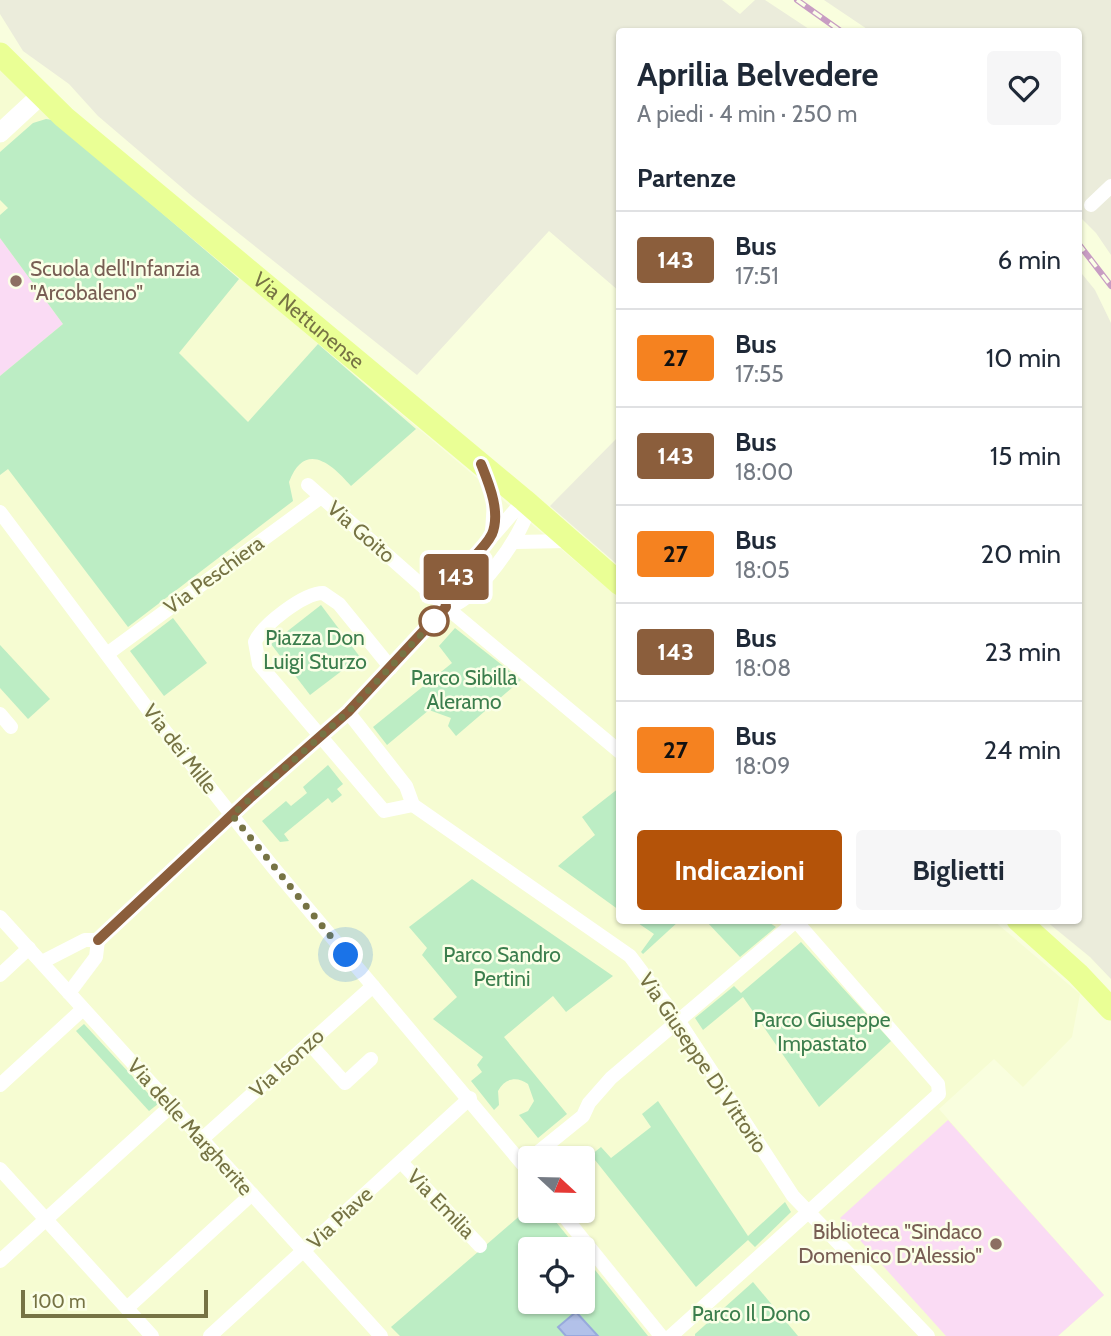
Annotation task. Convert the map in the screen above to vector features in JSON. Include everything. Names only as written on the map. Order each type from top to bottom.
[{"type":"main road","name":"Via Nettunense","points":[[0,54],[40,96],[527,502],[616,581]]},
{"type":"main road","points":[[1022,924],[1078,974],[1111,1009]]},
{"type":"street","points":[[0,133],[40,96]]},
{"type":"street","points":[[1091,205],[1111,186]]},
{"type":"street","points":[[481,464],[494,501],[492,533]]},
{"type":"street","name":"Via Goito","points":[[307,485],[446,607],[616,749]]},
{"type":"street","name":"Via Peschiera","points":[[107,654],[321,497]]},
{"type":"street","points":[[69,993],[96,957],[98,940],[348,712],[446,607],[447,590],[492,533],[527,502]]},
{"type":"street","points":[[446,607],[454,607],[466,598],[515,542],[524,526],[527,502]]},
{"type":"street","name":"Via dei Mille","points":[[0,512],[232,815],[373,986],[518,1152]]},
{"type":"street","points":[[515,542],[568,541]]},
{"type":"street","points":[[391,668],[339,604],[323,593],[304,599],[262,630],[255,642],[257,660],[384,811],[413,805]]},
{"type":"street","name":"Via Giuseppe Di Vittorio","points":[[348,712],[406,786],[413,805],[620,947],[635,961],[678,1020],[782,1182],[808,1214],[864,1267],[928,1336]]},
{"type":"street","points":[[0,714],[11,727]]},
{"type":"street","name":"Via delle Margherite","points":[[0,917],[381,1336]]},
{"type":"street","points":[[549,1146],[583,1116],[589,1103],[611,1078],[791,924]]},
{"type":"street","points":[[671,1336],[936,1100],[939,1094],[938,1084],[798,924]]},
{"type":"street","points":[[42,962],[85,940],[98,940]]},
{"type":"street","points":[[0,975],[29,948]]},
{"type":"street","name":"Via Isonzo","points":[[202,1139],[373,986]]},
{"type":"street","points":[[0,1085],[83,1009]]},
{"type":"street","points":[[309,1043],[345,1083],[371,1059]]},
{"type":"street","name":"Via Piave","points":[[210,1336],[470,1098]]},
{"type":"street","points":[[0,1261],[171,1106]]},
{"type":"street","name":"Via Emilia","points":[[401,1162],[481,1246]]},
{"type":"street","points":[[0,1169],[152,1336]]},
{"type":"street","points":[[127,1308],[252,1194]]},
{"type":"street","points":[[571,1223],[661,1336]]},
{"type":"shaded area","points":[[0,0],[722,0],[740,14],[755,0],[765,0],[807,28],[616,28],[616,288],[549,231],[417,375],[193,197],[98,116],[69,84],[23,51],[0,14]]},
{"type":"shaded area","points":[[824,0],[1111,0],[1111,255],[1096,233],[1082,219],[1082,28],[866,28]]},
{"type":"shaded area","points":[[0,69],[53,120],[616,595],[616,924],[998,924],[1080,994],[1072,1037],[1023,1087],[994,1059],[939,1109],[1104,1295],[1058,1336],[0,1336]]},
{"type":"shaded area","name":"Scuola dell'Infanzia \"Arcobaleno\"","points":[[0,238],[63,324],[0,376]]},
{"type":"shaded area","points":[[1082,274],[1095,290],[1111,323],[1111,979],[1090,957],[1050,924],[1082,924]]},
{"type":"shaded area","points":[[616,439],[616,563],[550,506]]},
{"type":"shaded area","points":[[948,1120],[1104,1295],[1058,1336],[946,1336],[840,1218]]},
{"type":"green space","points":[[53,120],[239,279],[179,353],[248,422],[318,344],[416,429],[351,486],[336,470],[319,460],[303,462],[295,469],[289,482],[293,501],[128,627],[8,469],[0,475],[0,376],[63,324],[0,238],[0,215],[8,208],[0,200],[0,152],[33,123]]},
{"type":"green space","name":"Piazza Don Luigi Sturzo","points":[[321,605],[360,657],[310,695],[271,644]]},
{"type":"green space","points":[[173,618],[207,663],[164,696],[130,651]]},
{"type":"green space","name":"Parco Sibilla Aleramo","points":[[455,628],[521,680],[456,736],[448,726],[451,718],[429,710],[387,745],[373,727],[452,663],[439,646]]},
{"type":"green space","points":[[0,645],[50,699],[28,719],[0,688]]},
{"type":"green space","points":[[328,765],[343,784],[337,789],[342,795],[332,803],[328,798],[284,834],[289,841],[280,842],[262,821],[286,801],[291,806],[307,793],[303,787]]},
{"type":"green space","points":[[616,790],[616,908],[558,866],[595,835],[582,817]]},
{"type":"green space","name":"Parco Sandro Pertini","points":[[472,879],[613,976],[566,1012],[553,996],[504,1037],[567,1114],[538,1138],[519,1115],[528,1111],[534,1101],[528,1084],[516,1079],[504,1083],[498,1091],[499,1105],[494,1110],[471,1081],[482,1072],[477,1065],[483,1057],[433,1019],[457,997],[422,955],[427,948],[409,927]]},
{"type":"green space","points":[[639,924],[676,924],[643,954],[641,952],[654,934]]},
{"type":"green space","points":[[709,924],[772,924],[776,927],[740,957]]},
{"type":"green space","name":"Parco Giuseppe Impastato","points":[[801,942],[891,1041],[819,1107],[743,997],[703,1030],[695,1018],[734,986],[741,993]]},
{"type":"green space","points":[[84,1024],[158,1104],[149,1111],[76,1031]]},
{"type":"green space","points":[[658,1101],[748,1236],[785,1202],[791,1212],[755,1247],[748,1240],[696,1287],[595,1160],[595,1152],[601,1147],[611,1158],[651,1127],[642,1114]]},
{"type":"green space","points":[[518,1217],[518,1223],[557,1223],[568,1237],[518,1237],[518,1314],[595,1314],[595,1270],[648,1336],[400,1336],[391,1327]]},
{"type":"green space","name":"Parco Il Dono","points":[[753,1282],[798,1336],[695,1336],[695,1334]]},
{"type":"water","points":[[574,1314],[578,1314],[598,1336],[566,1336],[558,1327]]},
{"type":"railway","points":[[797,0],[836,28]]},
{"type":"railway","points":[[1082,248],[1111,286]]},
{"type":"bus line","name":"143","points":[[98,940],[250,798],[348,712],[446,607],[447,590],[492,533],[494,501],[481,464]]},
{"type":"place","name":"Scuola dell'Infanzia \"Arcobaleno\"","points":[[16,281]]},
{"type":"place","name":"Biblioteca \"Sindaco Domenico D'Alessio\"","points":[[996,1244]]},
{"type":"route","points":[[346,955],[232,815],[348,712],[434,621]]}]
